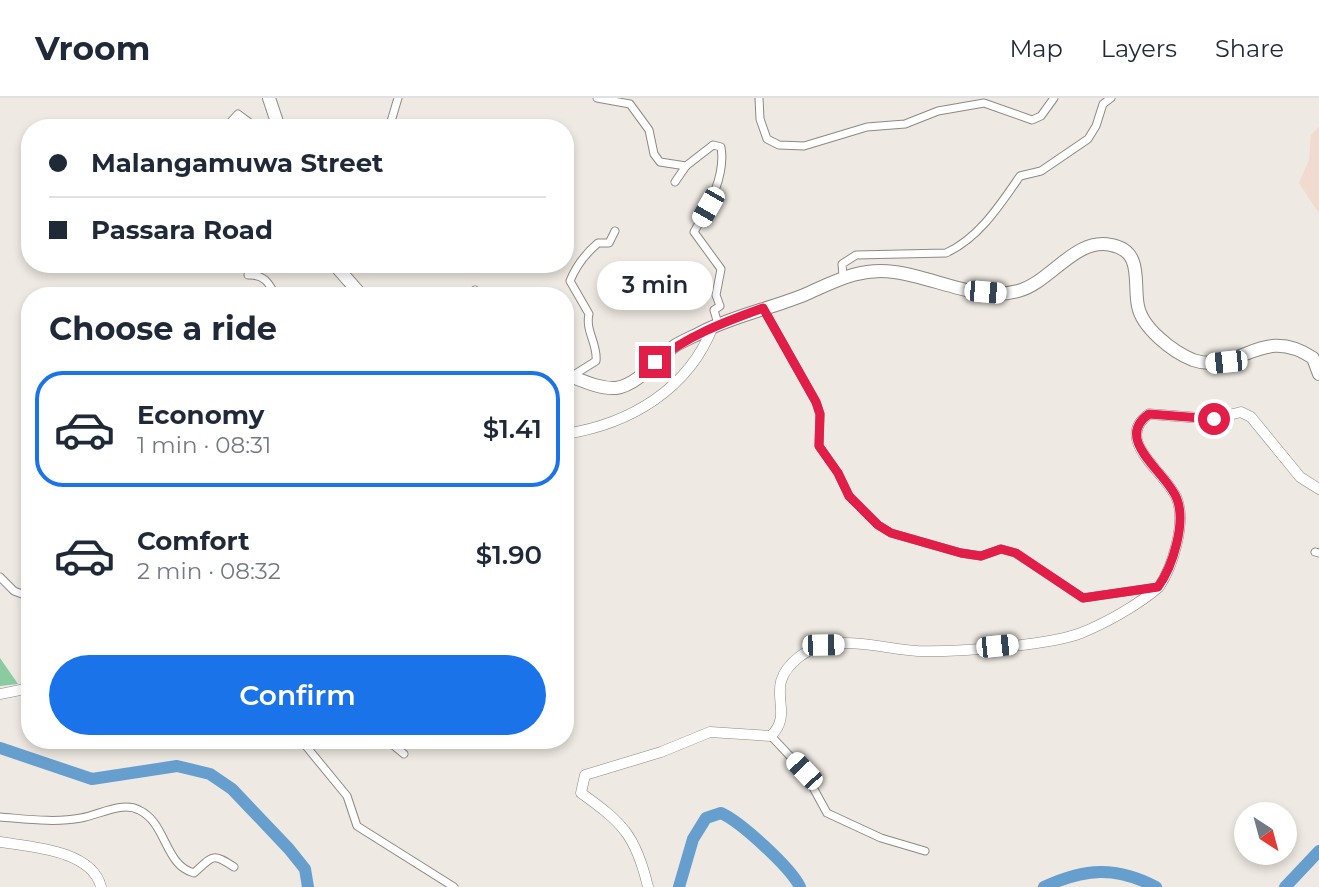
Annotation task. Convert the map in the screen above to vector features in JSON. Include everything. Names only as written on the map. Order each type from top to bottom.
[{"type":"highway","points":[[269,98],[276,119]]},
{"type":"highway","points":[[574,377],[609,387],[624,386],[675,346],[716,325],[803,295],[843,276],[892,272],[961,290],[1018,292],[1088,248],[1110,244],[1120,248],[1133,261],[1141,316],[1181,354],[1209,364],[1226,362],[1268,345],[1289,347],[1314,358],[1319,374]]},
{"type":"highway","points":[[342,273],[354,287]]},
{"type":"street","points":[[392,119],[398,98]]},
{"type":"street","points":[[597,98],[629,101],[649,130],[654,154],[660,162],[686,166]]},
{"type":"street","points":[[759,98],[760,119],[767,139],[779,145],[804,146],[867,127],[905,124],[938,111],[984,103],[1032,120],[1041,116],[1054,98]]},
{"type":"street","points":[[843,276],[842,264],[856,255],[946,253],[954,249],[992,218],[1020,176],[1041,171],[1088,139],[1096,126],[1102,104],[1111,98]]},
{"type":"street","points":[[574,431],[626,417],[659,398],[704,352],[716,325],[714,310],[720,306],[716,295],[721,269],[694,232],[717,186],[721,164],[720,147],[713,145],[707,148],[686,166],[675,182]]},
{"type":"street","points":[[574,273],[579,262],[598,243],[610,243],[615,231]]},
{"type":"street","points":[[251,273],[248,275],[257,274],[268,280],[272,287]]},
{"type":"street","points":[[574,288],[589,314],[587,324],[597,353],[596,361],[574,372]]},
{"type":"street","points":[[763,308],[816,402],[820,414],[819,446],[838,473],[849,496],[878,525],[891,533],[961,553],[981,556],[1001,549],[1016,553],[1083,598],[1158,587]]},
{"type":"street","points":[[771,736],[779,728],[782,716],[779,681],[785,670],[812,649],[823,645],[875,644],[917,651],[1066,638],[1082,633],[1158,587],[1166,577],[1182,517],[1177,497],[1138,444],[1135,431],[1140,420],[1149,414],[1214,419],[1241,412],[1251,416],[1300,477],[1319,489]]},
{"type":"street","points":[[0,577],[14,591],[21,594]]},
{"type":"street","points":[[0,694],[21,690]]},
{"type":"street","points":[[648,887],[640,853],[614,817],[581,793],[585,775],[662,752],[710,732],[771,736],[804,771],[827,813],[881,838],[925,851]]},
{"type":"street","points":[[307,749],[346,796],[357,825],[454,887]]},
{"type":"street","points":[[398,749],[404,754]]},
{"type":"street","points":[[0,817],[80,819],[122,807],[137,808],[154,820],[178,865],[186,871],[194,873],[212,857],[218,856],[234,867]]},
{"type":"street","points":[[0,842],[72,856],[99,878],[101,887]]},
{"type":"shaded area","points":[[1319,127],[1319,213],[1299,183],[1309,160],[1311,135]]},
{"type":"green space","points":[[0,658],[18,684],[0,686]]},
{"type":"waterway","points":[[0,748],[92,779],[177,766],[210,774],[232,789],[289,849],[305,869],[308,887]]},
{"type":"waterway","points":[[679,887],[693,839],[706,818],[721,813],[765,846],[800,887]]},
{"type":"waterway","points":[[1285,887],[1319,851]]},
{"type":"waterway","points":[[1044,887],[1073,876],[1100,872],[1127,875],[1156,887]]},
{"type":"route","points":[[655,362],[675,346],[713,326],[763,308],[771,327],[785,343],[807,391],[816,402],[820,414],[819,446],[838,473],[849,496],[878,525],[891,533],[961,553],[981,556],[1001,549],[1016,553],[1035,569],[1083,598],[1158,587],[1166,577],[1182,517],[1177,497],[1138,444],[1135,431],[1140,420],[1149,414],[1214,419]]}]
